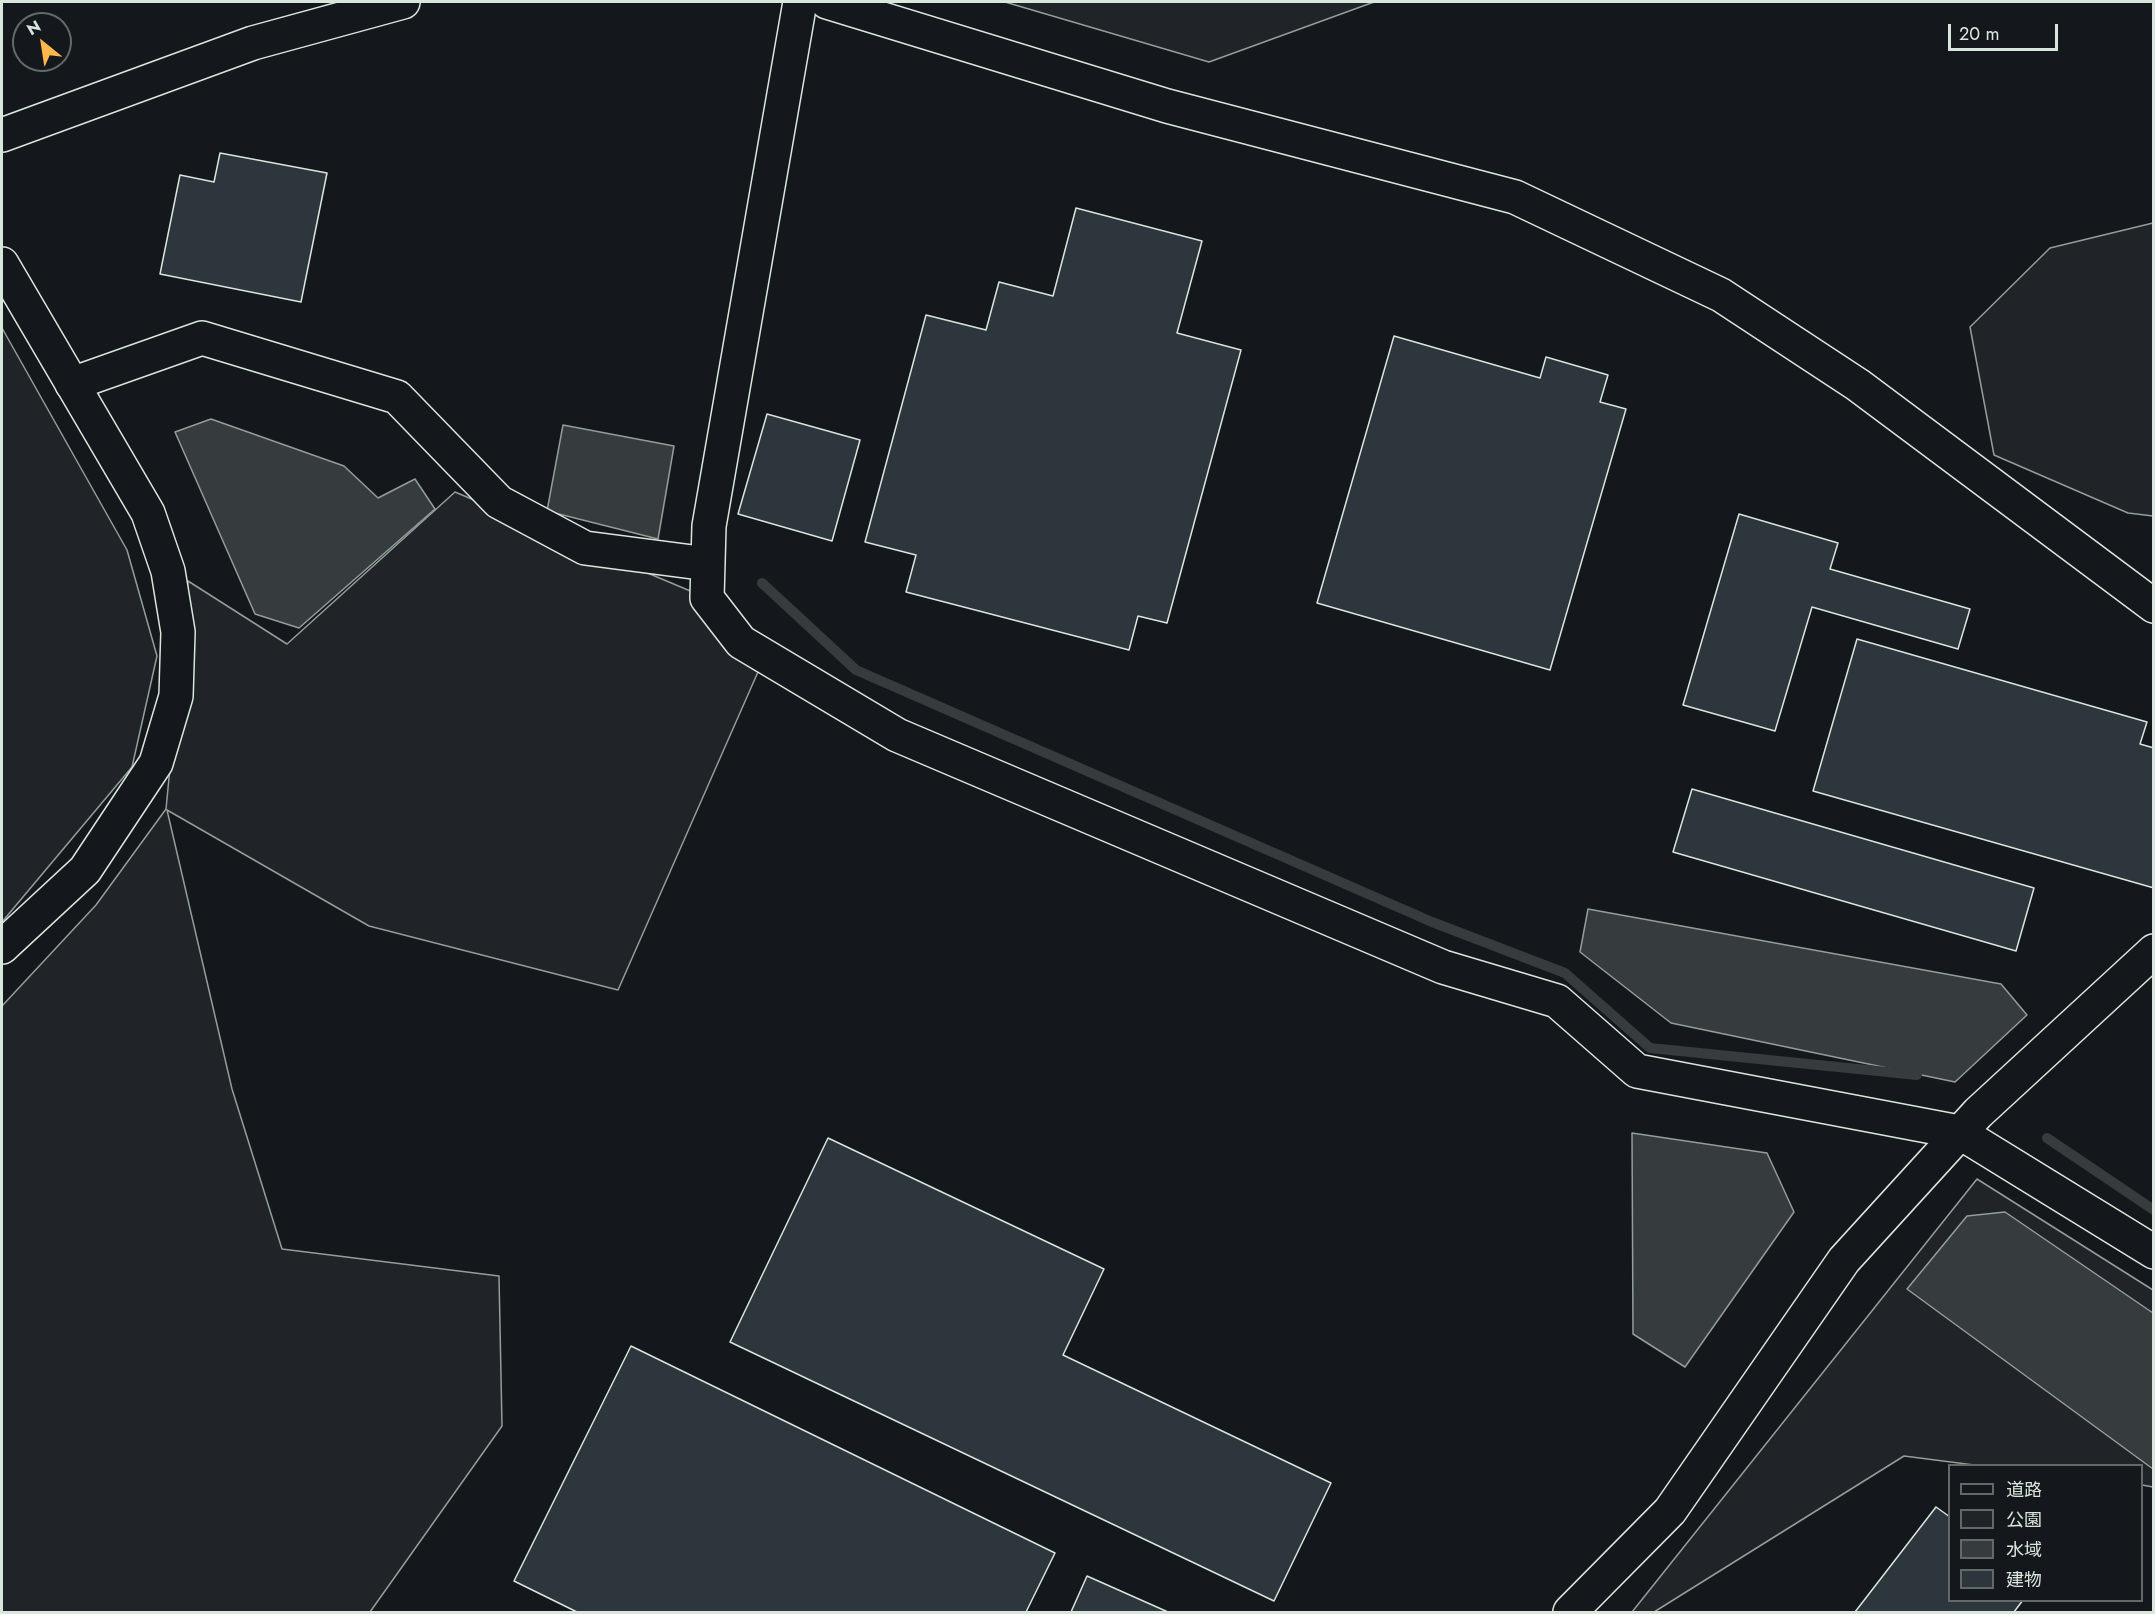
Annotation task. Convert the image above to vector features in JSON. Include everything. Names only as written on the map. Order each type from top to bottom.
[{"type":"street","points":[[2,135],[254,43],[403,2]]},
{"type":"street","points":[[800,2],[709,526],[707,598],[741,642],[897,735],[1443,967],[1557,1001],[1636,1071],[1959,1132],[2154,1252]]},
{"type":"street","points":[[827,2],[1167,106],[1515,197],[1721,295],[1858,385],[2154,606]]},
{"type":"street","points":[[2,264],[148,513],[168,571],[178,632],[176,696],[156,763],[85,870],[2,947]]},
{"type":"street","points":[[72,384],[202,338],[397,397],[499,502],[585,548],[708,564]]},
{"type":"street","points":[[1570,1612],[1670,1511],[1844,1260],[1959,1132],[2154,951]]},
{"type":"green space","points":[[1005,2],[1374,2],[1209,62]]},
{"type":"green space","points":[[2154,223],[2153,516],[2128,513],[1994,455],[1970,327],[2050,248]]},
{"type":"green space","points":[[2,328],[127,550],[157,656],[132,767],[2,922]]},
{"type":"green space","points":[[455,492],[707,598],[765,656],[618,990],[369,926],[167,810],[232,1089],[282,1249],[499,1276],[502,1426],[370,1612],[2,1612],[2,1006],[96,905],[166,809],[188,581],[287,644]]},
{"type":"green space","points":[[1977,1179],[2153,1290],[2153,1487],[2143,1485],[2143,1464],[1966,1464],[1904,1456],[1654,1612],[1632,1612]]},
{"type":"water","points":[[211,419],[344,466],[378,498],[415,479],[435,509],[299,628],[255,614],[175,432]]},
{"type":"water","points":[[563,425],[674,446],[658,539],[547,511]]},
{"type":"water","points":[[1588,909],[2001,984],[2027,1015],[1955,1082],[1671,1023],[1580,952]]},
{"type":"water","points":[[1632,1133],[1767,1153],[1794,1212],[1685,1367],[1633,1334]]},
{"type":"water","points":[[2005,1212],[2153,1313],[2153,1469],[1907,1289],[1967,1216]]},
{"type":"building","points":[[220,153],[327,173],[301,302],[160,274],[180,175],[214,182]]},
{"type":"building","points":[[1076,208],[1202,241],[1177,333],[1241,350],[1167,623],[1138,616],[1129,650],[906,592],[916,555],[865,542],[926,315],[986,330],[999,282],[1053,296]]},
{"type":"building","points":[[1394,336],[1540,378],[1546,357],[1608,375],[1600,402],[1626,409],[1550,670],[1317,603]]},
{"type":"building","points":[[767,414],[860,440],[832,541],[738,514]]},
{"type":"building","points":[[1739,514],[1838,543],[1830,569],[1970,609],[1958,649],[1812,607],[1775,731],[1683,705]]},
{"type":"building","points":[[1857,639],[2147,722],[2140,744],[2154,748],[2154,888],[1813,791]]},
{"type":"building","points":[[1692,789],[2034,888],[2016,951],[1673,852]]},
{"type":"building","points":[[828,1138],[1104,1269],[1063,1355],[1331,1483],[1274,1601],[730,1342]]},
{"type":"building","points":[[631,1346],[1055,1553],[1026,1612],[577,1612],[514,1581]]},
{"type":"building","points":[[1936,1507],[1948,1516],[1948,1602],[2022,1602],[2014,1612],[1855,1612]]},
{"type":"building","points":[[1087,1576],[1168,1612],[1071,1612]]},
{"type":"waterway","points":[[762,583],[856,670],[1432,922],[1565,973],[1650,1048],[1917,1075]]},
{"type":"waterway","points":[[2047,1138],[2154,1210]]}]
